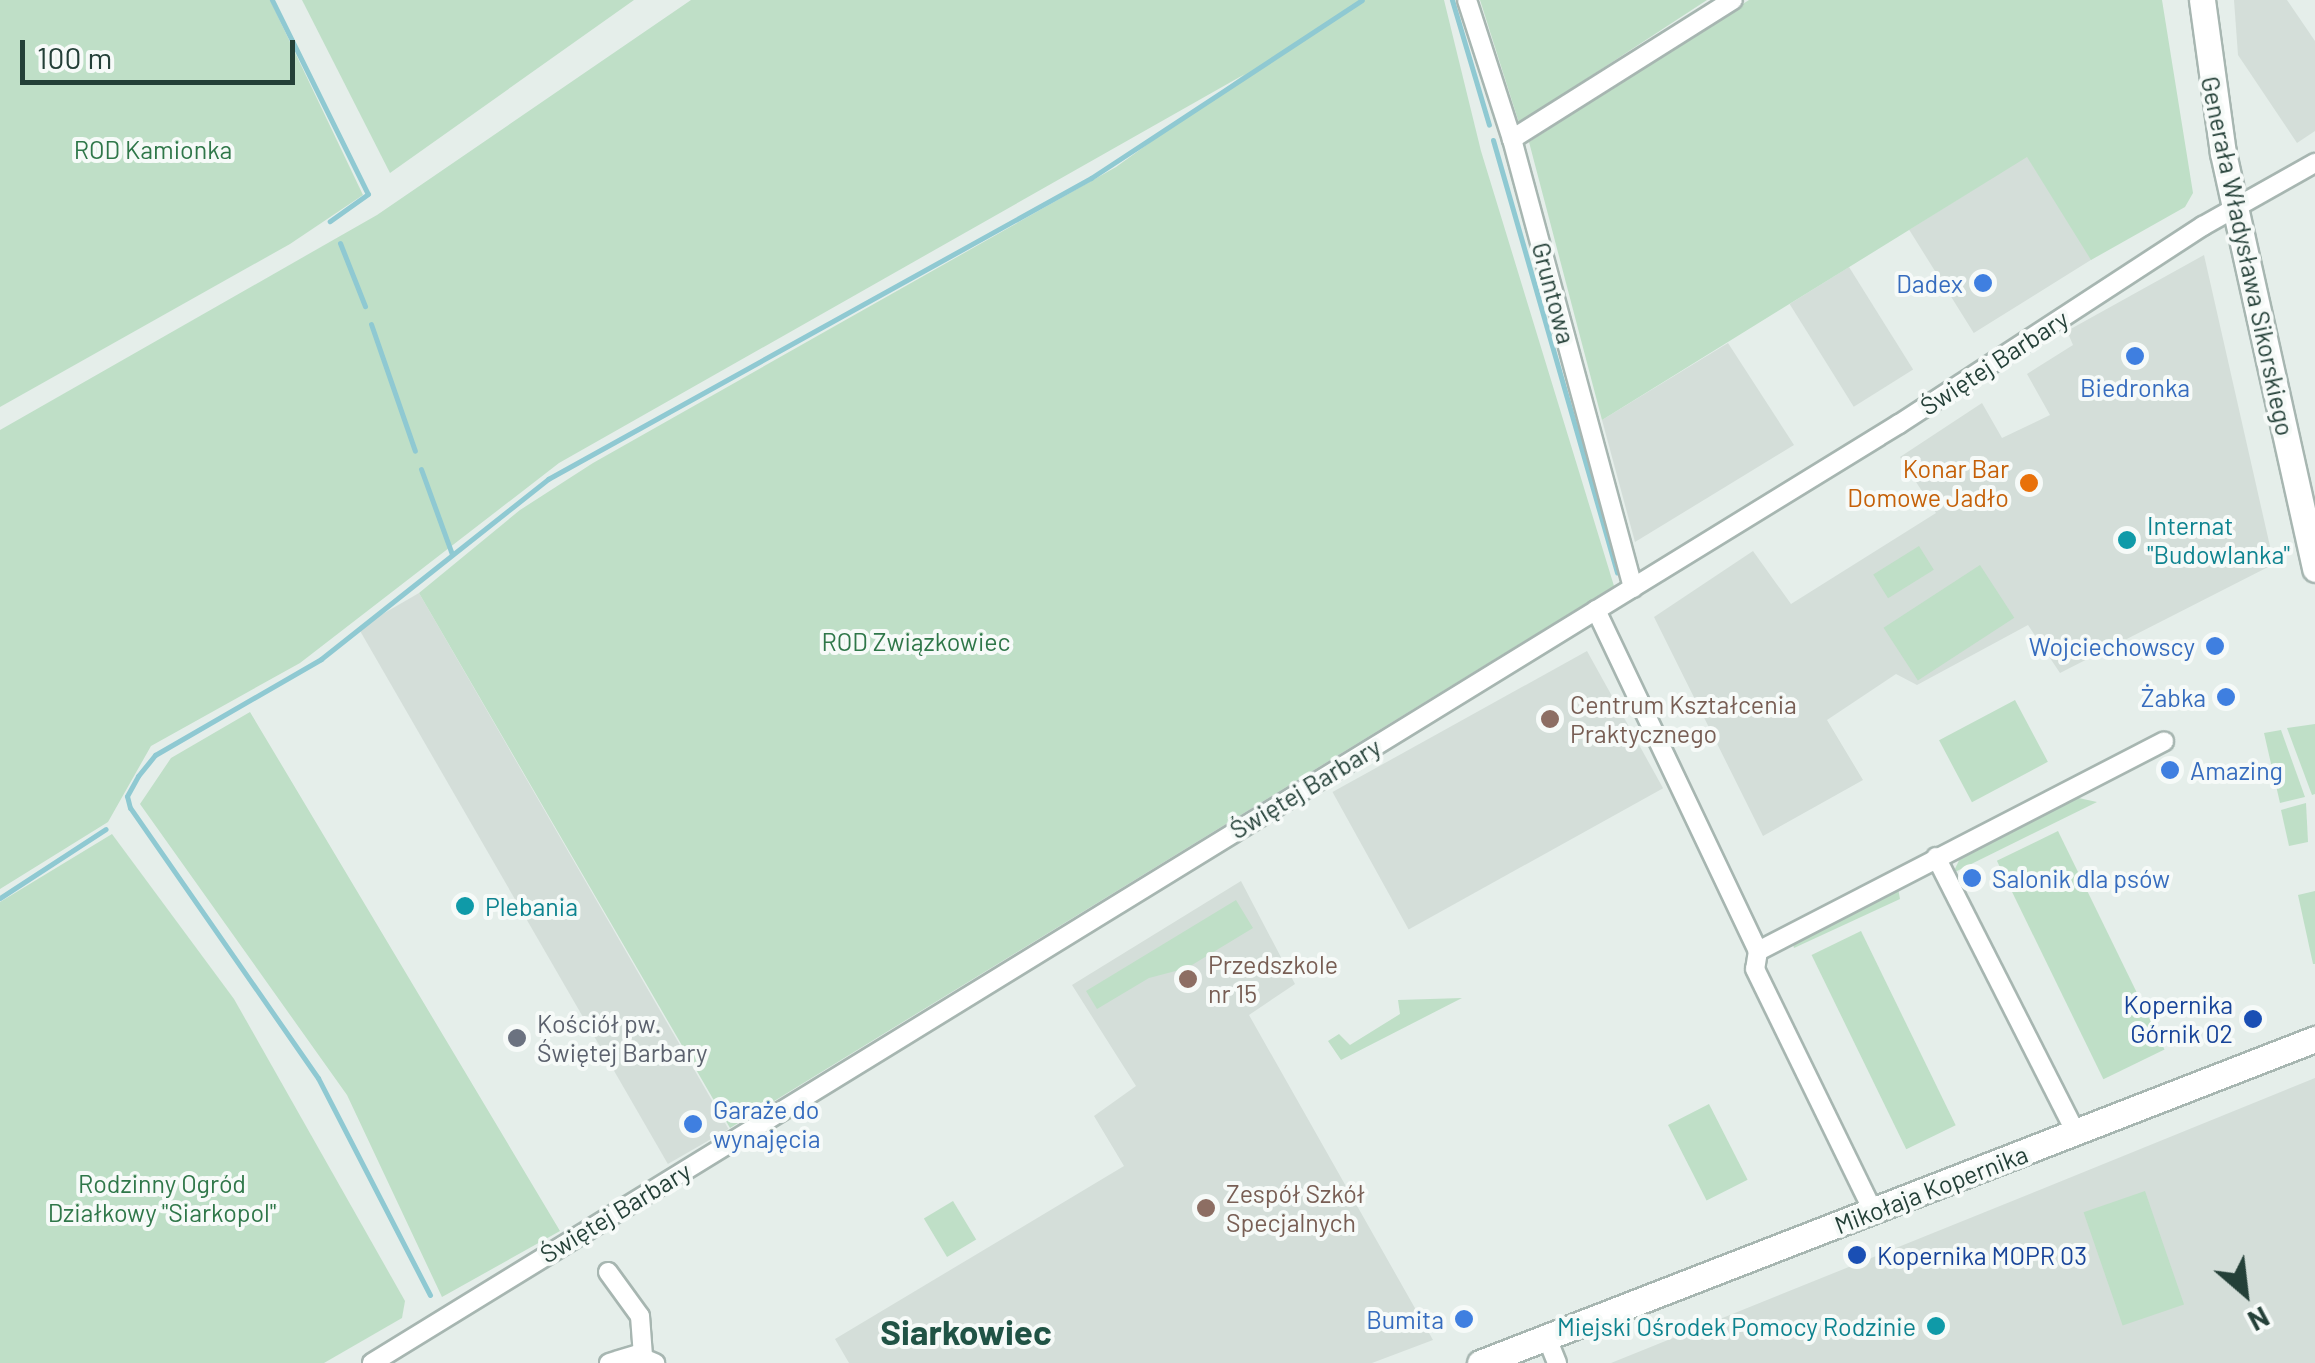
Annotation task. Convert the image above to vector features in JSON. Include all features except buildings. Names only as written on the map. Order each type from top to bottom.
[{"type":"street","name":"Gruntowa","points":[[1467,0],[1512,139],[1633,588]]},
{"type":"street","points":[[1512,139],[1733,0]]},
{"type":"street","name":"Generała Władysława Sikorskiego","points":[[2202,0],[2212,92],[2315,569]]},
{"type":"street","name":"Świętej Barbary","points":[[372,1363],[1633,588],[2315,163]]},
{"type":"street","points":[[1596,610],[1758,951],[1754,969],[1873,1212]]},
{"type":"street","points":[[1758,951],[2164,741]]},
{"type":"street","points":[[1936,857],[2077,1135]]},
{"type":"street","name":"Mikołaja Kopernika","points":[[1480,1363],[2077,1135],[2315,1039]]},
{"type":"street","points":[[608,1272],[640,1316],[649,1360],[609,1363]]},
{"type":"street","points":[[1547,1338],[1558,1363]]},
{"type":"shaded area","points":[[2234,0],[2287,0],[2315,41],[2315,131],[2297,143],[2238,55]]},
{"type":"shaded area","points":[[2027,156],[2092,259],[1974,333],[1909,230]]},
{"type":"shaded area","points":[[2204,255],[2274,564],[2060,673],[2028,625],[1917,685],[1896,674],[1827,720],[1863,780],[1763,836],[1654,617],[1753,551],[1791,604],[1936,513],[1900,457],[1982,403],[2002,438],[2050,415],[2027,374],[2073,345],[2067,331]]},
{"type":"shaded area","points":[[1849,267],[1913,370],[1854,407],[1790,304]]},
{"type":"shaded area","points":[[1728,343],[1794,445],[1635,542],[1602,420]]},
{"type":"shaded area","points":[[419,593],[728,1129],[668,1164],[358,628]]},
{"type":"shaded area","name":"Centrum Kształcenia Praktycznego","points":[[1587,651],[1663,788],[1409,929],[1332,792]]},
{"type":"shaded area","name":"Zespół Szkół Specjalnych","points":[[1241,881],[1295,984],[1249,1015],[1433,1340],[1372,1363],[849,1363],[835,1339],[1124,1166],[1094,1116],[1136,1086],[1072,985]]},
{"type":"shaded area","points":[[2315,1078],[2315,1363],[1611,1363],[2042,1189]]},
{"type":"green space","name":"ROD Kamionka","points":[[0,0],[270,0],[363,195],[290,244],[0,407]]},
{"type":"green space","points":[[302,0],[634,0],[390,173]]},
{"type":"green space","name":"ROD Związkowiec","points":[[691,0],[1444,0],[1481,151],[1614,586],[730,1128],[419,593],[520,510],[593,463],[1116,167],[1245,74],[559,463],[300,663],[151,746],[108,822],[0,889],[0,430],[377,215]]},
{"type":"green space","points":[[1480,0],[1707,0],[1519,123]]},
{"type":"green space","points":[[1749,0],[2162,0],[2193,193],[2185,207],[2091,260],[2027,157],[1602,420],[1529,142]]},
{"type":"green space","points":[[1919,546],[1934,570],[1888,598],[1873,575]]},
{"type":"green space","points":[[1980,565],[2014,618],[1918,680],[1884,628]]},
{"type":"green space","points":[[2015,700],[2048,762],[1972,802],[1939,740]]},
{"type":"green space","points":[[250,712],[560,1231],[442,1297],[347,1095],[140,804],[171,758]]},
{"type":"green space","points":[[2315,724],[2315,794],[2312,795],[2287,728]]},
{"type":"green space","points":[[2281,730],[2305,797],[2280,803],[2264,733]]},
{"type":"green space","points":[[2074,797],[2097,802],[1953,873],[1963,852]]},
{"type":"green space","points":[[2306,803],[2308,842],[2289,846],[2281,810]]},
{"type":"green space","points":[[2058,831],[2165,1049],[2103,1079],[1997,861]]},
{"type":"green space","name":"Rodzinny Ogród Działkowy \"Siarkopol\"","points":[[112,834],[234,999],[405,1301],[402,1318],[324,1363],[0,1363],[0,902]]},
{"type":"green space","points":[[1898,888],[1900,899],[1794,948],[1792,941]]},
{"type":"green space","points":[[2315,891],[2315,964],[2313,964],[2298,895]]},
{"type":"green space","points":[[1236,900],[1253,928],[1187,968],[1149,978],[1097,1009],[1086,991]]},
{"type":"green space","points":[[1861,931],[1956,1125],[1906,1149],[1812,955]]},
{"type":"green space","points":[[1462,998],[1341,1060],[1328,1041],[1339,1034],[1350,1045],[1400,1014],[1398,1000]]},
{"type":"green space","points":[[1709,1104],[1748,1180],[1707,1201],[1668,1125]]},
{"type":"green space","points":[[2145,1191],[2184,1304],[2123,1326],[2084,1212]]},
{"type":"green space","points":[[953,1201],[976,1240],[947,1257],[924,1219]]},
{"type":"waterway","points":[[272,0],[368,194],[330,221]]},
{"type":"waterway","points":[[430,1295],[318,1078],[130,808],[127,796],[138,776],[155,755],[321,659],[548,479],[1091,178],[1362,0]]},
{"type":"waterway","points":[[1452,0],[1489,125]]},
{"type":"waterway","points":[[1493,140],[1617,573]]},
{"type":"waterway","points":[[340,243],[365,306]]},
{"type":"waterway","points":[[371,324],[415,451]]},
{"type":"waterway","points":[[421,469],[452,554]]},
{"type":"waterway","points":[[0,898],[106,829]]},
{"type":"place","name":"Dadex","points":[[1983,283]]},
{"type":"place","name":"Biedronka","points":[[2135,356]]},
{"type":"place","name":"Konar Bar Domowe Jadło","points":[[2029,483]]},
{"type":"place","name":"Internat \"Budowlanka\"","points":[[2127,540]]},
{"type":"place","name":"Wojciechowscy","points":[[2215,646]]},
{"type":"place","name":"Żabka","points":[[2226,697]]},
{"type":"place","name":"Centrum Kształcenia Praktycznego","points":[[1550,719]]},
{"type":"place","name":"Amazing","points":[[2170,770]]},
{"type":"place","name":"Salonik dla psów","points":[[1972,878]]},
{"type":"place","name":"Plebania","points":[[465,906]]},
{"type":"place","name":"Przedszkole nr 15","points":[[1188,979]]},
{"type":"place","name":"Kopernika Górnik 02","points":[[2253,1019]]},
{"type":"place","name":"Kościół pw. Świętej Barbary","points":[[517,1038]]},
{"type":"place","name":"Garaże do wynajęcia","points":[[693,1124]]},
{"type":"place","name":"Zespół Szkół Specjalnych","points":[[1206,1208]]},
{"type":"place","name":"Kopernika MOPR 03","points":[[1857,1255]]},
{"type":"place","name":"Bumita","points":[[1464,1319]]},
{"type":"place","name":"Miejski Ośrodek Pomocy Rodzinie","points":[[1936,1326]]},
{"type":"district","name":"Siarkowiec","points":[[966,1331]]}]
